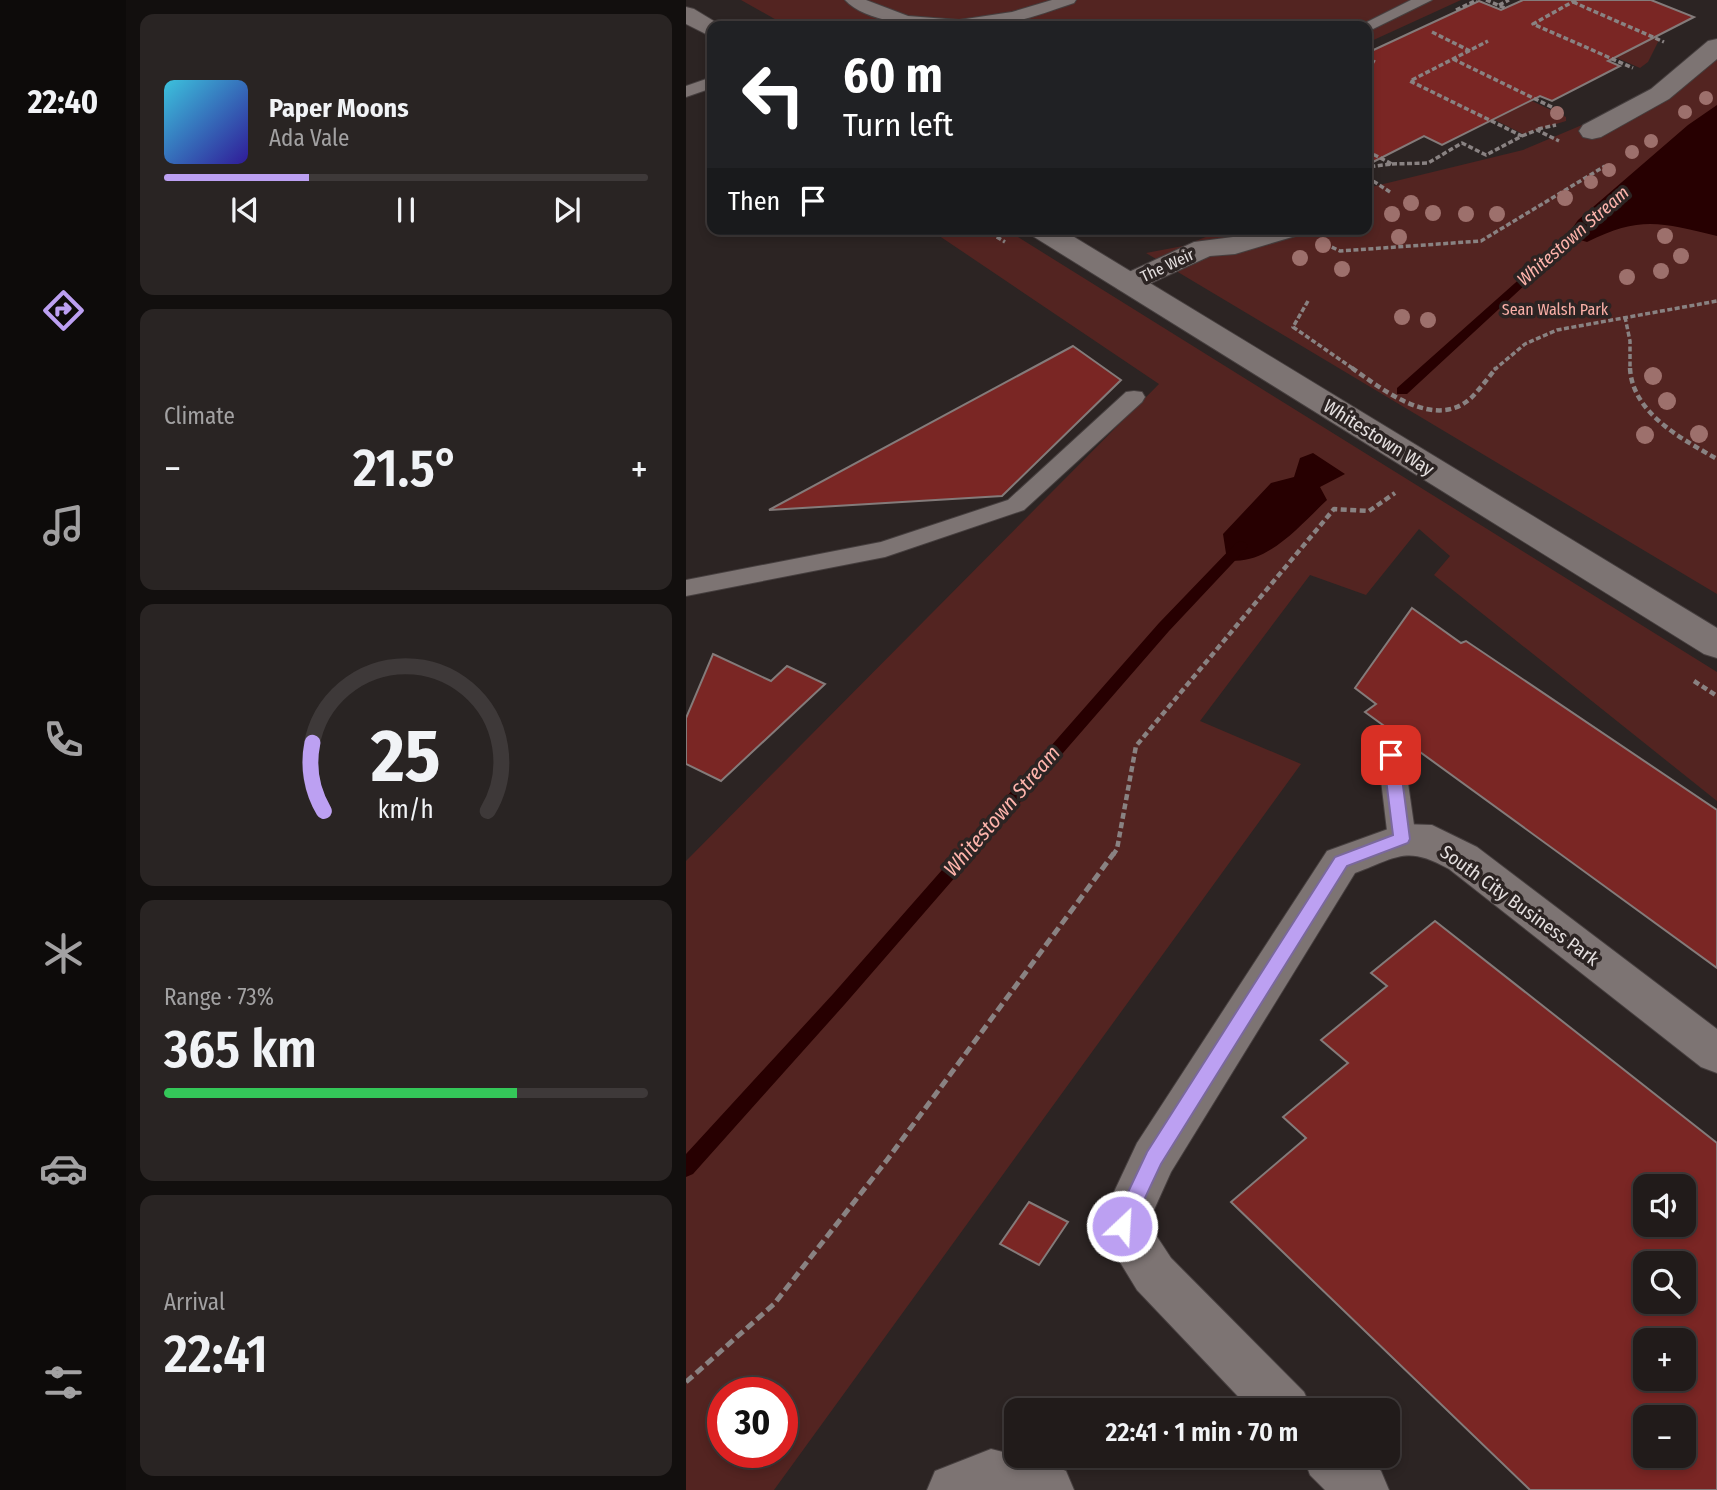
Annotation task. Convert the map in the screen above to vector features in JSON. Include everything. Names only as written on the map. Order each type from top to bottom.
[{"type":"street","points":[[686,14],[707,27]]},
{"type":"street","points":[[1592,131],[1660,94],[1717,46]]},
{"type":"street","name":"Whitestown Way","points":[[1051,235],[1717,645]]},
{"type":"street","name":"The Weir","points":[[1128,283],[1198,245],[1235,245],[1269,235]]},
{"type":"street","name":"South City Business Park","points":[[1274,1398],[1154,1274],[1122,1226],[1154,1158],[1341,862],[1402,839],[1432,841],[1463,858],[1717,1054]]},
{"type":"street","points":[[1341,1468],[1362,1490]]},
{"type":"street","points":[[954,1490],[991,1476],[1048,1490]]},
{"type":"lane","points":[[853,0],[898,21]]},
{"type":"lane","points":[[996,21],[1068,0]]},
{"type":"lane","points":[[1372,24],[1424,0]]},
{"type":"lane","points":[[686,79],[707,71]]},
{"type":"lane","points":[[686,92],[707,84]]},
{"type":"lane","points":[[686,588],[884,549],[1016,505],[1133,397]]},
{"type":"lane","points":[[1391,755],[1402,839]]},
{"type":"path","points":[[1486,0],[1505,8]]},
{"type":"path","points":[[1499,5],[1510,0]]},
{"type":"path","points":[[1642,72],[1533,24],[1574,1],[1673,45]]},
{"type":"path","points":[[1420,37],[1433,31],[1470,52]]},
{"type":"path","points":[[1488,41],[1410,81],[1522,136]]},
{"type":"path","points":[[1372,60],[1384,54]]},
{"type":"path","points":[[1453,59],[1566,114]]},
{"type":"path","points":[[1372,166],[1428,163],[1461,143],[1486,155],[1522,136],[1560,125]]},
{"type":"path","points":[[1537,130],[1563,143]]},
{"type":"path","points":[[1372,154],[1392,164]]},
{"type":"path","points":[[1318,240],[1340,251],[1481,241],[1610,163],[1598,158]]},
{"type":"path","points":[[1372,180],[1390,192]]},
{"type":"path","points":[[1308,301],[1293,327],[1376,385],[1416,407],[1430,411],[1446,409],[1469,400],[1502,361],[1525,344],[1557,330],[1717,301]]},
{"type":"path","points":[[1625,317],[1631,332],[1631,385],[1652,415],[1697,449],[1717,459]]},
{"type":"path","points":[[686,1382],[774,1304],[887,1160],[1117,849],[1136,746],[1334,509],[1369,511],[1395,492]]},
{"type":"green space","points":[[741,0],[1461,0],[1372,41],[1372,21],[778,21]]},
{"type":"green space","points":[[1577,7],[1659,40],[1648,62],[1640,68],[1541,25]]},
{"type":"green space","name":"Sean Walsh Park","points":[[1717,53],[1717,594],[1146,253],[1183,246],[1211,235],[1372,235],[1372,187],[1523,150],[1601,117]]},
{"type":"green space","points":[[1454,64],[1566,117],[1566,121],[1523,134],[1437,91]]},
{"type":"green space","points":[[938,235],[1015,235],[1717,672],[1717,801],[1434,575],[1450,556],[1419,529],[1366,595],[1310,575],[1200,721],[1301,764],[798,1457],[798,1377],[707,1377],[707,1468],[790,1468],[774,1490],[686,1490],[686,861],[1159,384]]},
{"type":"water","points":[[1717,105],[1717,236],[1652,224],[1622,228],[1587,242],[1567,236],[1578,220],[1688,125]]},
{"type":"water","points":[[1313,453],[1345,474],[1320,487],[1327,500],[1282,542],[1269,550],[1256,557],[1227,560],[1223,534],[1271,483],[1294,477],[1300,458]]},
{"type":"building","points":[[1523,0],[1651,0],[1694,17],[1608,61],[1620,66],[1552,101],[1540,96],[1442,145],[1424,136],[1372,162],[1372,51],[1479,1],[1501,10]]},
{"type":"building","points":[[1073,346],[1121,380],[1002,496],[769,510]]},
{"type":"building","points":[[1412,608],[1461,643],[1466,641],[1717,810],[1717,968],[1365,712],[1376,704],[1355,688]]},
{"type":"building","points":[[713,654],[771,681],[787,666],[825,684],[721,781],[686,764],[686,718]]},
{"type":"building","points":[[1435,921],[1717,1143],[1717,1490],[1530,1490],[1231,1202],[1306,1138],[1283,1117],[1348,1063],[1321,1040],[1387,986],[1371,973]]},
{"type":"building","points":[[1029,1202],[1068,1222],[1039,1265],[1000,1244]]},
{"type":"waterway","name":"Whitestown Stream","points":[[1402,391],[1586,223]]},
{"type":"waterway","name":"Whitestown Stream","points":[[686,1168],[839,999],[1164,627],[1241,546]]},
{"type":"route","points":[[1122,1226],[1154,1158],[1341,862],[1402,839],[1391,755]]}]
